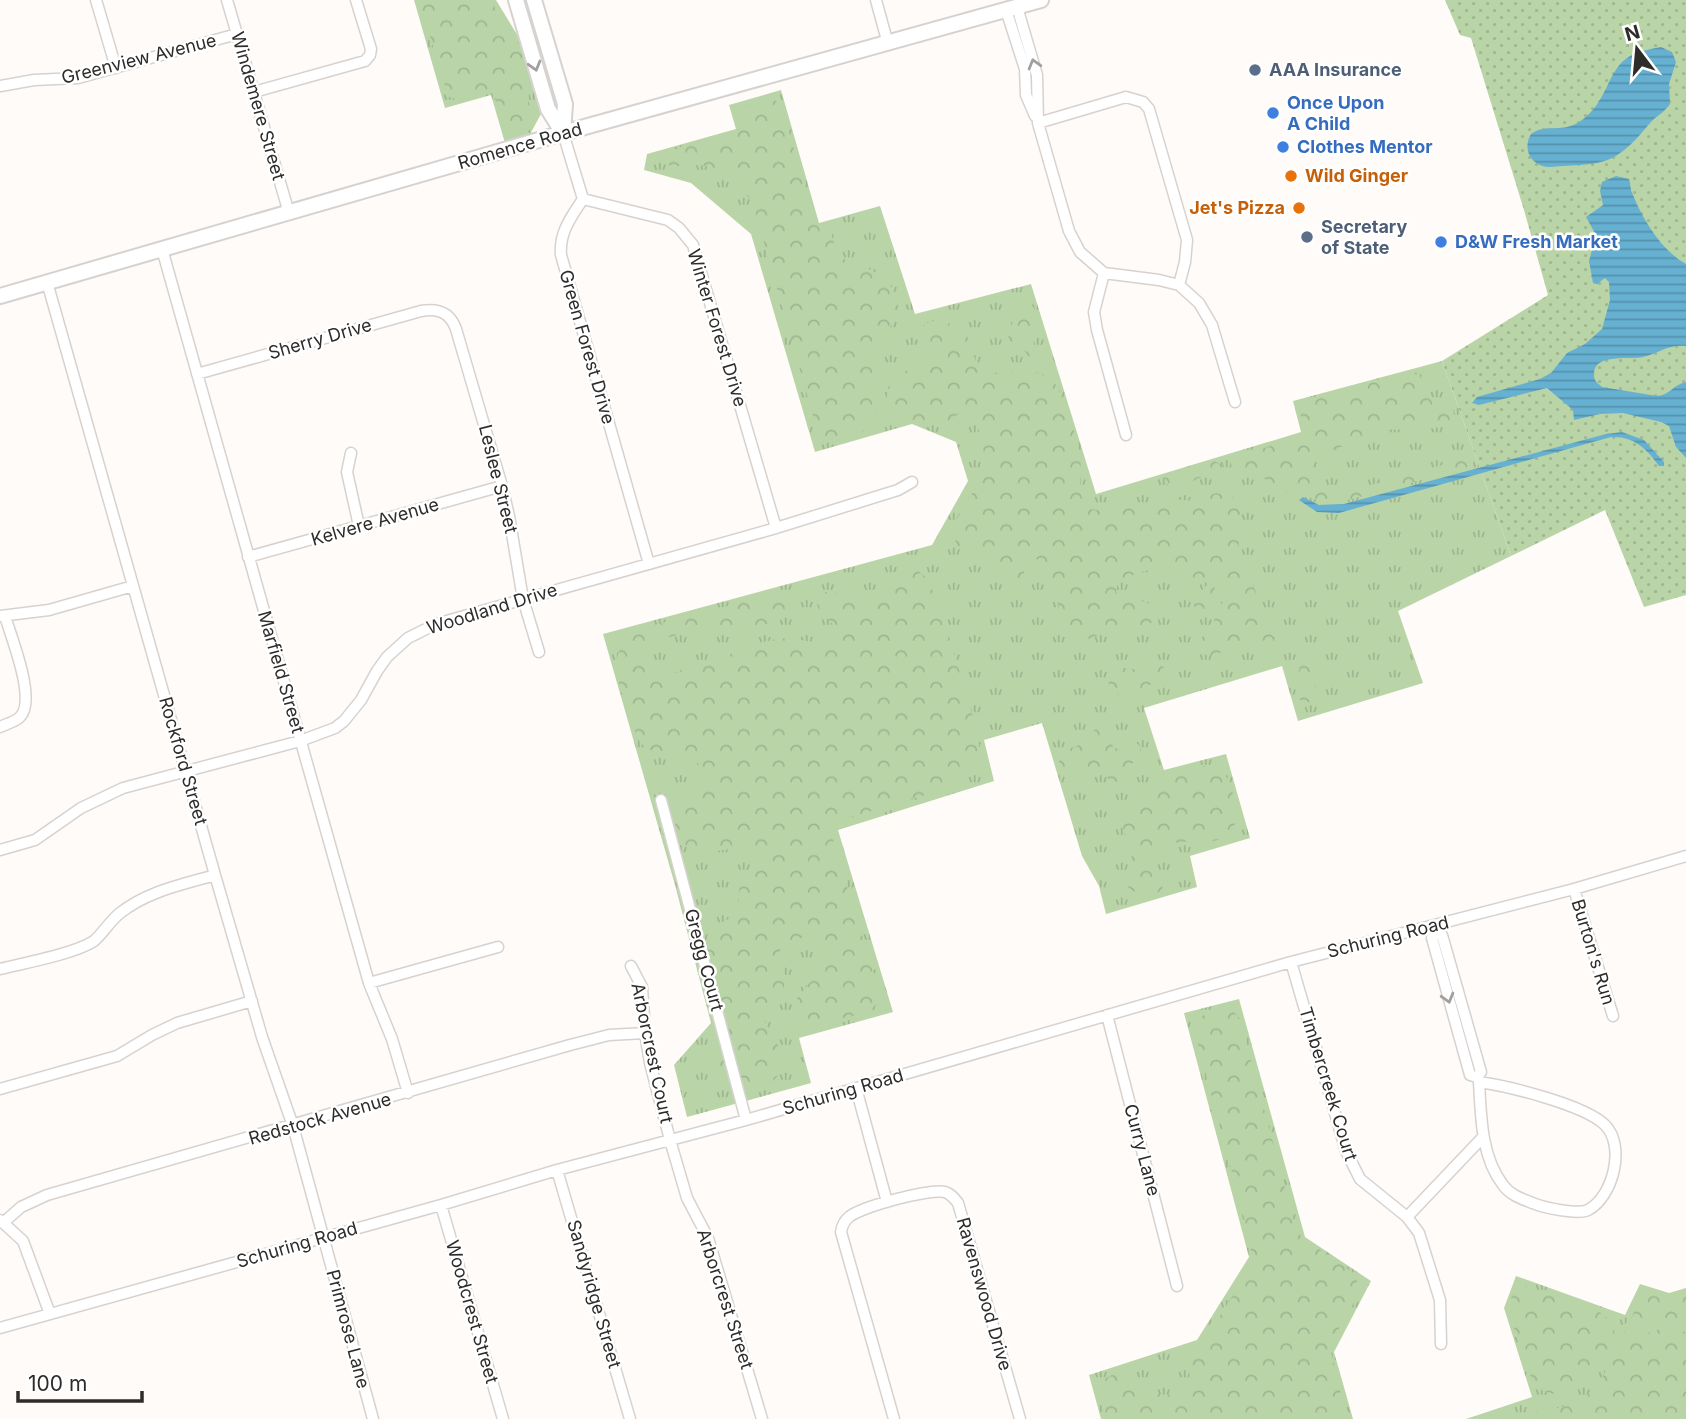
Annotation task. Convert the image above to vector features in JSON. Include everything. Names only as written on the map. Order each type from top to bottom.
[{"type":"street","points":[[96,0],[116,68]]},
{"type":"street","name":"Windemere Street","points":[[227,0],[289,213]]},
{"type":"street","points":[[254,92],[365,61],[371,49],[356,0]]},
{"type":"street","points":[[516,0],[548,109],[563,134],[583,199]]},
{"type":"street","points":[[534,0],[565,104],[563,134]]},
{"type":"street","points":[[876,0],[888,44]]},
{"type":"street","name":"Romence Road","points":[[0,296],[563,134],[888,44],[1011,6],[1041,0]]},
{"type":"street","points":[[1011,6],[1037,75],[1038,123],[1069,232],[1080,251],[1104,273],[1179,285],[1199,303],[1212,325],[1234,402]]},
{"type":"street","name":"Greenview Avenue","points":[[0,86],[34,80],[71,79],[237,34]]},
{"type":"street","points":[[1038,123],[1126,97],[1143,102],[1149,109],[1187,240],[1179,285]]},
{"type":"street","name":"Winter Forest Drive","points":[[583,199],[668,220],[679,228],[693,245],[776,528]]},
{"type":"street","name":"Green Forest Drive","points":[[583,199],[567,223],[560,242],[561,255],[649,564]]},
{"type":"street","name":"Marfield Street","points":[[162,248],[369,984],[392,1039],[408,1093]]},
{"type":"street","points":[[1104,273],[1094,312],[1126,435]]},
{"type":"street","name":"Rockford Street","points":[[47,282],[215,875],[293,1126],[323,1238]]},
{"type":"street","name":"Sherry Drive","points":[[197,374],[421,311],[444,312]]},
{"type":"street","name":"Leslee Street","points":[[444,312],[452,318],[456,329],[502,486],[523,599],[539,652]]},
{"type":"street","points":[[351,453],[347,472],[359,526]]},
{"type":"street","name":"Woodland Drive","points":[[0,850],[35,840],[81,808],[109,794],[300,741],[335,728],[361,700],[382,664],[408,638],[422,630],[453,618],[776,528],[898,490],[912,482]]},
{"type":"street","name":"Kelvere Avenue","points":[[248,558],[502,486]]},
{"type":"street","points":[[0,727],[19,718],[27,705],[26,687],[3,616],[50,610],[133,586]]},
{"type":"street","name":"Gregg Court","points":[[661,800],[746,1120]]},
{"type":"street","name":"Schuring Road","points":[[0,1328],[557,1170],[746,1120],[1292,962],[1434,930],[1686,856]]},
{"type":"street","points":[[0,969],[77,948],[94,940],[117,915],[138,899],[215,875]]},
{"type":"street","name":"Burton's Run","points":[[1574,889],[1612,1016]]},
{"type":"street","points":[[1434,930],[1442,935],[1449,956],[1481,1072],[1478,1080],[1483,1137],[1495,1172],[1504,1186],[1515,1196],[1543,1207],[1581,1212],[1589,1209],[1605,1194],[1615,1167],[1613,1138],[1605,1124],[1575,1108],[1478,1080]]},
{"type":"street","points":[[369,984],[498,947]]},
{"type":"street","name":"Timbercreek Court","points":[[1292,962],[1353,1167],[1371,1190],[1408,1217],[1423,1244],[1440,1300],[1441,1344]]},
{"type":"street","name":"Arborcrest Court","points":[[631,967],[642,987],[650,1063],[670,1140]]},
{"type":"street","points":[[0,1089],[117,1056],[177,1023],[252,1001]]},
{"type":"street","name":"Curry Lane","points":[[1107,1015],[1177,1286]]},
{"type":"street","name":"Redstock Avenue","points":[[1,1221],[21,1207],[47,1195],[609,1035],[645,1033]]},
{"type":"street","points":[[856,1088],[887,1202]]},
{"type":"street","points":[[1408,1217],[1483,1137]]},
{"type":"street","name":"Arborcrest Street","points":[[670,1140],[688,1198],[708,1238],[762,1419]]},
{"type":"street","name":"Sandyridge Street","points":[[557,1170],[630,1419]]},
{"type":"street","name":"Ravenswood Drive","points":[[894,1419],[841,1232],[845,1221],[855,1213],[887,1202],[935,1191],[950,1194],[958,1203],[1020,1419]]},
{"type":"street","name":"Woodcrest Street","points":[[441,1205],[503,1419]]},
{"type":"street","points":[[1,1221],[23,1241],[50,1314]]},
{"type":"street","name":"Primrose Lane","points":[[323,1238],[373,1419]]},
{"type":"green space","points":[[414,0],[496,0],[518,36],[541,114],[529,136],[505,143],[491,95],[445,108]]},
{"type":"green space","points":[[419,0],[492,0],[498,16],[519,44],[528,77],[529,103],[534,118],[528,132],[518,137],[508,134],[494,95],[490,92],[463,99],[448,96]]},
{"type":"green space","points":[[1445,0],[1686,0],[1686,595],[1644,607],[1605,510],[1511,556],[1442,361],[1548,295],[1471,38],[1460,35]]},
{"type":"green space","points":[[781,90],[819,223],[880,206],[915,314],[1031,284],[1096,494],[1301,432],[1293,401],[1442,361],[1511,556],[1398,611],[1423,683],[1298,721],[1282,666],[1144,708],[1164,770],[1226,754],[1250,838],[1190,856],[1197,887],[1106,914],[1099,886],[1082,856],[1042,723],[984,740],[994,781],[838,830],[893,1012],[799,1038],[811,1083],[687,1117],[674,1065],[711,1023],[675,885],[603,634],[932,545],[968,481],[956,442],[912,424],[815,452],[751,234],[691,183],[644,170],[647,154],[736,129],[729,105]]},
{"type":"green space","points":[[769,99],[779,102],[782,107],[814,220],[830,232],[844,259],[879,275],[890,285],[897,297],[896,317],[880,346],[877,359],[875,414],[861,433],[846,438],[830,438],[817,430],[753,204],[748,196],[722,171],[705,166],[666,164],[668,156],[682,146],[734,136],[739,129],[737,116],[742,107]]},
{"type":"green space","points":[[1028,302],[1033,306],[1036,317],[1034,346],[1050,357],[1051,363],[1046,366],[1032,360],[1021,347],[1008,342],[1014,319],[1020,308]]},
{"type":"green space","points":[[933,321],[952,324],[965,330],[979,370],[998,374],[1026,371],[1046,377],[1056,385],[1076,439],[1081,465],[1080,491],[1089,509],[1105,511],[1131,501],[1144,504],[1167,499],[1196,501],[1216,493],[1235,500],[1241,514],[1238,553],[1247,569],[1275,642],[1274,655],[1266,659],[1254,648],[1244,646],[1208,656],[1197,650],[1198,642],[1212,626],[1220,605],[1233,594],[1232,584],[1226,577],[1199,579],[1163,570],[1150,570],[1121,580],[1116,592],[1123,599],[1152,606],[1155,609],[1152,622],[1140,629],[1114,630],[1087,639],[1075,635],[1064,620],[1041,561],[1032,557],[1029,559],[1025,565],[1023,583],[1014,588],[1009,586],[1005,568],[995,555],[958,548],[953,534],[954,525],[983,473],[983,448],[976,418],[966,409],[941,427],[916,420],[896,422],[890,415],[888,406],[888,388],[891,382],[924,360],[928,348],[921,328]]},
{"type":"green space","points":[[1410,373],[1421,378],[1416,387],[1417,395],[1448,402],[1454,412],[1454,421],[1440,427],[1385,431],[1325,453],[1313,465],[1311,483],[1322,491],[1339,494],[1467,458],[1473,461],[1472,466],[1337,503],[1325,503],[1303,495],[1287,493],[1269,480],[1232,470],[1233,458],[1301,436],[1304,429],[1299,408],[1304,400]]},
{"type":"green space","points":[[1209,461],[1223,465],[1221,473],[1200,478],[1182,489],[1175,489],[1165,482],[1164,479],[1169,474]]},
{"type":"green space","points":[[910,569],[917,570],[926,578],[939,603],[978,733],[977,761],[966,777],[940,790],[852,816],[838,824],[834,845],[875,977],[876,1004],[869,1012],[814,1029],[793,1025],[793,1005],[813,979],[821,959],[819,948],[811,940],[799,938],[787,942],[779,955],[785,983],[765,1021],[780,1048],[783,1065],[780,1073],[764,1087],[734,1093],[725,1089],[716,1073],[715,1056],[721,1013],[707,950],[710,932],[736,910],[740,887],[753,863],[749,857],[736,850],[699,852],[690,849],[681,839],[675,822],[675,811],[679,803],[700,787],[705,774],[702,767],[695,762],[654,751],[638,739],[619,685],[619,650],[639,629],[774,594],[793,597],[798,602],[797,610],[760,626],[700,631],[661,640],[644,650],[643,667],[647,672],[681,672],[744,648],[777,639],[829,641],[836,639],[838,632],[820,611],[817,595],[826,592],[855,597],[873,595],[881,592],[900,573]]},
{"type":"green space","points":[[1208,583],[1214,584],[1215,590],[1204,609],[1196,611],[1193,603]]},
{"type":"green space","points":[[1313,653],[1319,660],[1315,692],[1310,702],[1303,703],[1297,687],[1298,673],[1305,655]]},
{"type":"green space","points":[[1157,664],[1164,667],[1163,673],[1137,693],[1115,694],[1108,689],[1109,680],[1123,668],[1142,670]]},
{"type":"green space","points":[[1100,726],[1107,727],[1111,733],[1113,748],[1138,744],[1141,756],[1128,767],[1118,782],[1097,771],[1064,774],[1059,761],[1063,751],[1087,742],[1093,731]]},
{"type":"green space","points":[[1203,766],[1219,768],[1230,783],[1236,822],[1230,834],[1220,840],[1178,842],[1166,846],[1156,858],[1162,890],[1148,895],[1135,892],[1127,886],[1132,858],[1123,826],[1126,810],[1167,777]]},
{"type":"green space","points":[[1239,999],[1305,1237],[1371,1281],[1334,1352],[1353,1419],[1101,1419],[1089,1375],[1197,1340],[1249,1257],[1184,1013]]},
{"type":"green space","points":[[1233,1011],[1240,1019],[1296,1229],[1302,1237],[1355,1274],[1357,1293],[1354,1303],[1330,1348],[1347,1419],[1105,1419],[1101,1388],[1106,1378],[1112,1375],[1128,1374],[1147,1389],[1164,1395],[1187,1387],[1190,1381],[1188,1359],[1211,1331],[1245,1275],[1251,1253],[1250,1241],[1195,1033],[1197,1022],[1204,1015]]},
{"type":"green space","points":[[1516,1276],[1625,1315],[1640,1284],[1669,1293],[1686,1288],[1686,1419],[1466,1419],[1532,1397],[1504,1308]]},
{"type":"green space","points":[[1523,1285],[1598,1311],[1613,1322],[1615,1337],[1604,1358],[1590,1378],[1573,1392],[1550,1393],[1533,1382],[1511,1314],[1511,1301],[1515,1291]]},
{"type":"green space","points":[[1650,1294],[1668,1298],[1686,1296],[1686,1326],[1661,1325],[1634,1333],[1624,1332],[1624,1325],[1632,1317],[1639,1299]]},
{"type":"green space","points":[[1661,1329],[1686,1332],[1686,1419],[1502,1419],[1560,1407],[1582,1399],[1599,1385],[1610,1359],[1620,1347],[1632,1339]]},
{"type":"water","points":[[1661,47],[1672,52],[1676,62],[1669,84],[1670,104],[1626,148],[1606,160],[1583,165],[1549,167],[1533,160],[1527,145],[1531,134],[1543,129],[1568,127],[1582,120],[1591,113],[1622,62],[1637,53]]},
{"type":"water","points":[[1616,176],[1629,179],[1637,205],[1654,234],[1669,251],[1686,264],[1686,346],[1669,348],[1643,357],[1600,362],[1594,378],[1602,387],[1657,396],[1686,382],[1686,458],[1676,447],[1669,426],[1623,413],[1600,414],[1574,420],[1573,410],[1547,388],[1479,405],[1472,403],[1477,397],[1540,379],[1551,373],[1567,353],[1585,344],[1602,329],[1610,300],[1609,282],[1605,278],[1597,284],[1593,283],[1589,261],[1596,235],[1586,217],[1603,205],[1600,191],[1602,182]]},
{"type":"water","points":[[1622,432],[1644,440],[1664,462],[1664,466],[1659,466],[1645,449],[1633,441],[1611,437],[1339,513],[1317,512],[1299,500],[1303,497],[1319,505],[1344,504]]},
{"type":"place","name":"AAA Insurance","points":[[1255,70]]},
{"type":"place","name":"Once Upon A Child","points":[[1273,113]]},
{"type":"place","name":"Clothes Mentor","points":[[1283,147]]},
{"type":"place","name":"Wild Ginger","points":[[1291,176]]},
{"type":"place","name":"Jet's Pizza","points":[[1299,208]]},
{"type":"place","name":"Secretary of State","points":[[1307,237]]},
{"type":"place","name":"D&W Fresh Market","points":[[1441,242]]}]
